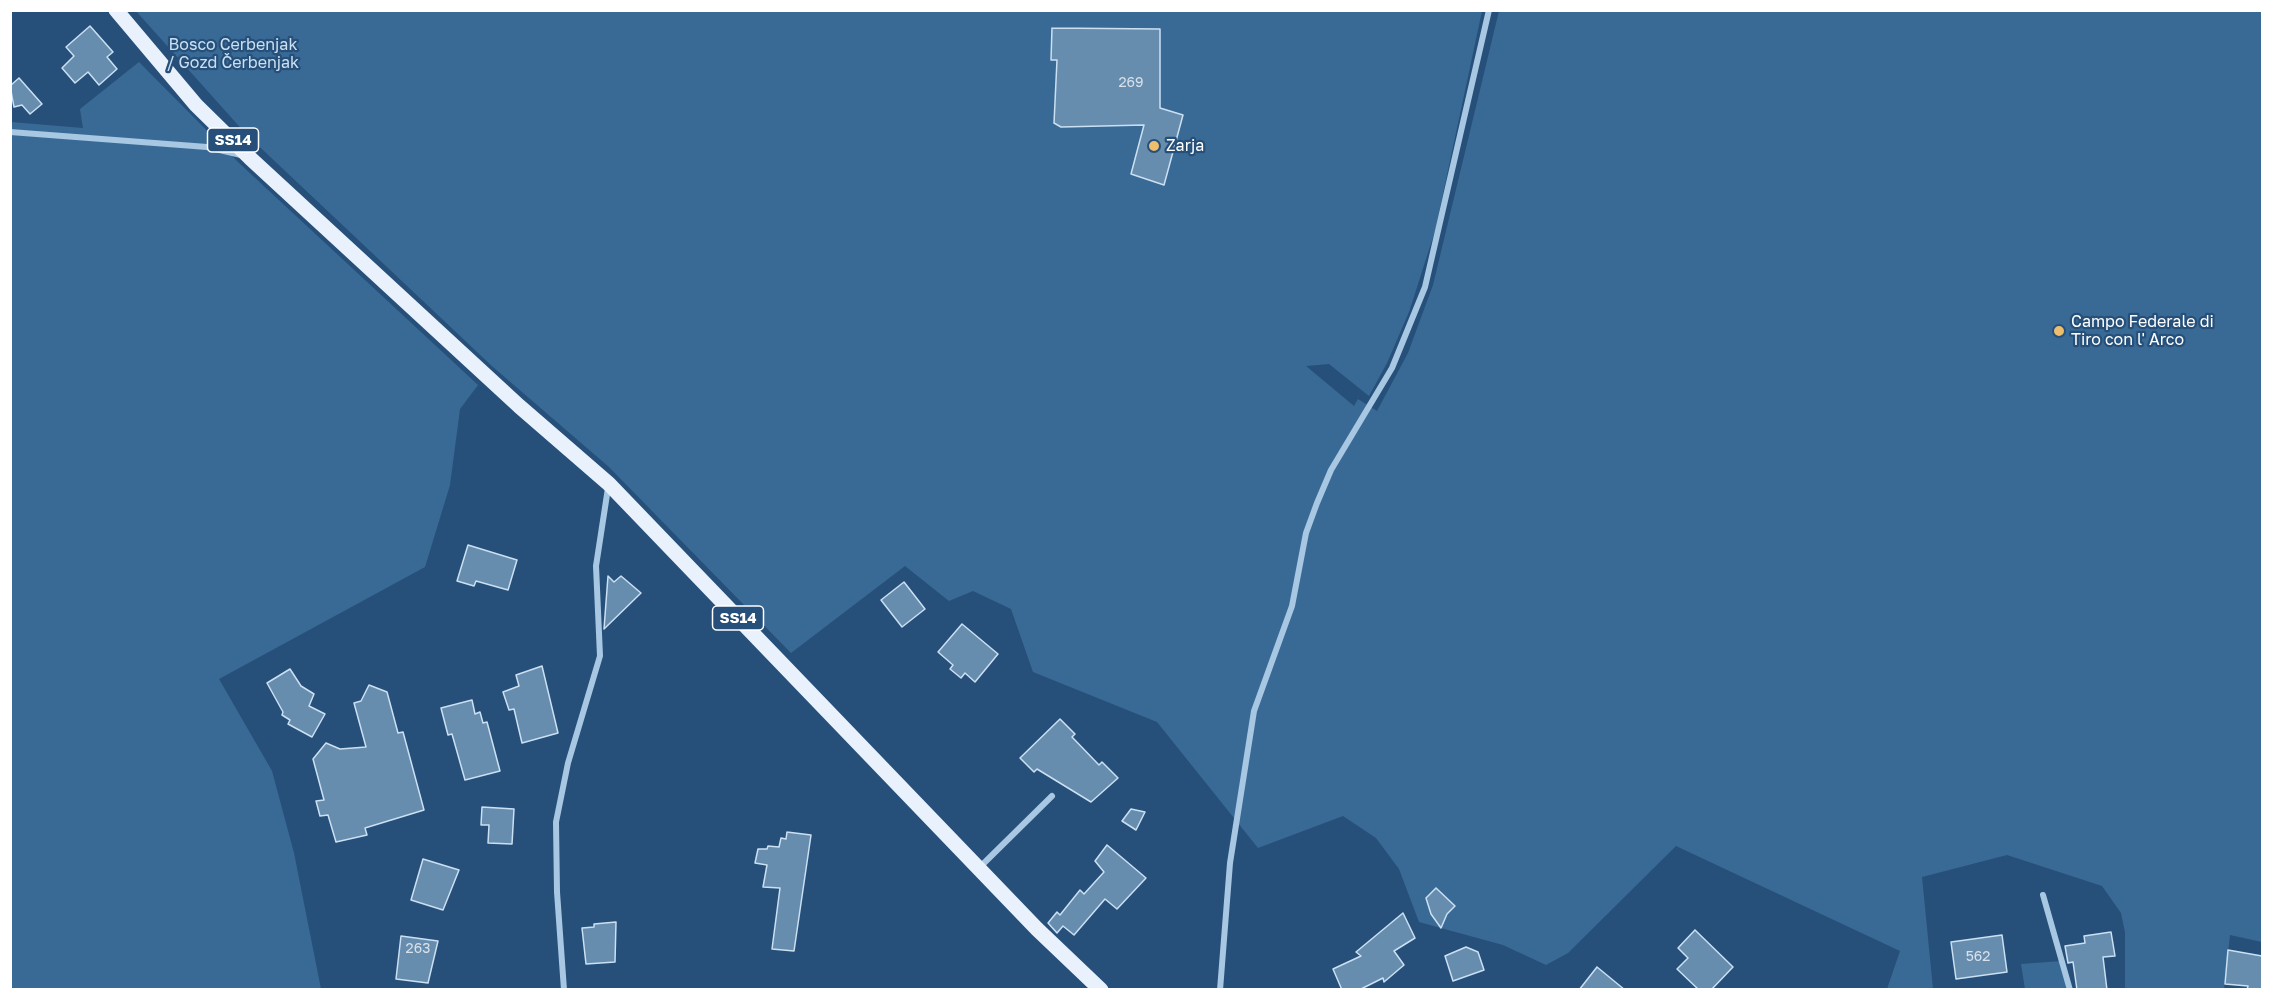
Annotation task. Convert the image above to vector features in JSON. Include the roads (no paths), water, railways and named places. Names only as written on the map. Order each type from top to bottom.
[{"type":"main road","name":"SS14","points":[[116,10],[196,105],[250,158],[519,406],[609,484],[1037,928],[1101,990]]},
{"type":"street","points":[[1220,990],[1230,863],[1254,711],[1292,606],[1306,533],[1331,470],[1372,405],[1410,328],[1425,287],[1490,10]]},
{"type":"street","points":[[10,132],[207,147],[250,158]]},
{"type":"street","points":[[564,990],[562,931],[557,892],[556,822],[568,762],[600,656],[596,566],[599,531],[609,484]]},
{"type":"street","points":[[980,868],[1052,796]]},
{"type":"street","points":[[2043,895],[2070,990]]},
{"type":"place","name":"Zarja","points":[[1154,146]]},
{"type":"place","name":"Campo Federale di Tiro con l' Arco","points":[[2059,331]]},
{"type":"park label","name":"Bosco Cerbenjak / Gozd Čerbenjak","points":[[233,54]]}]
